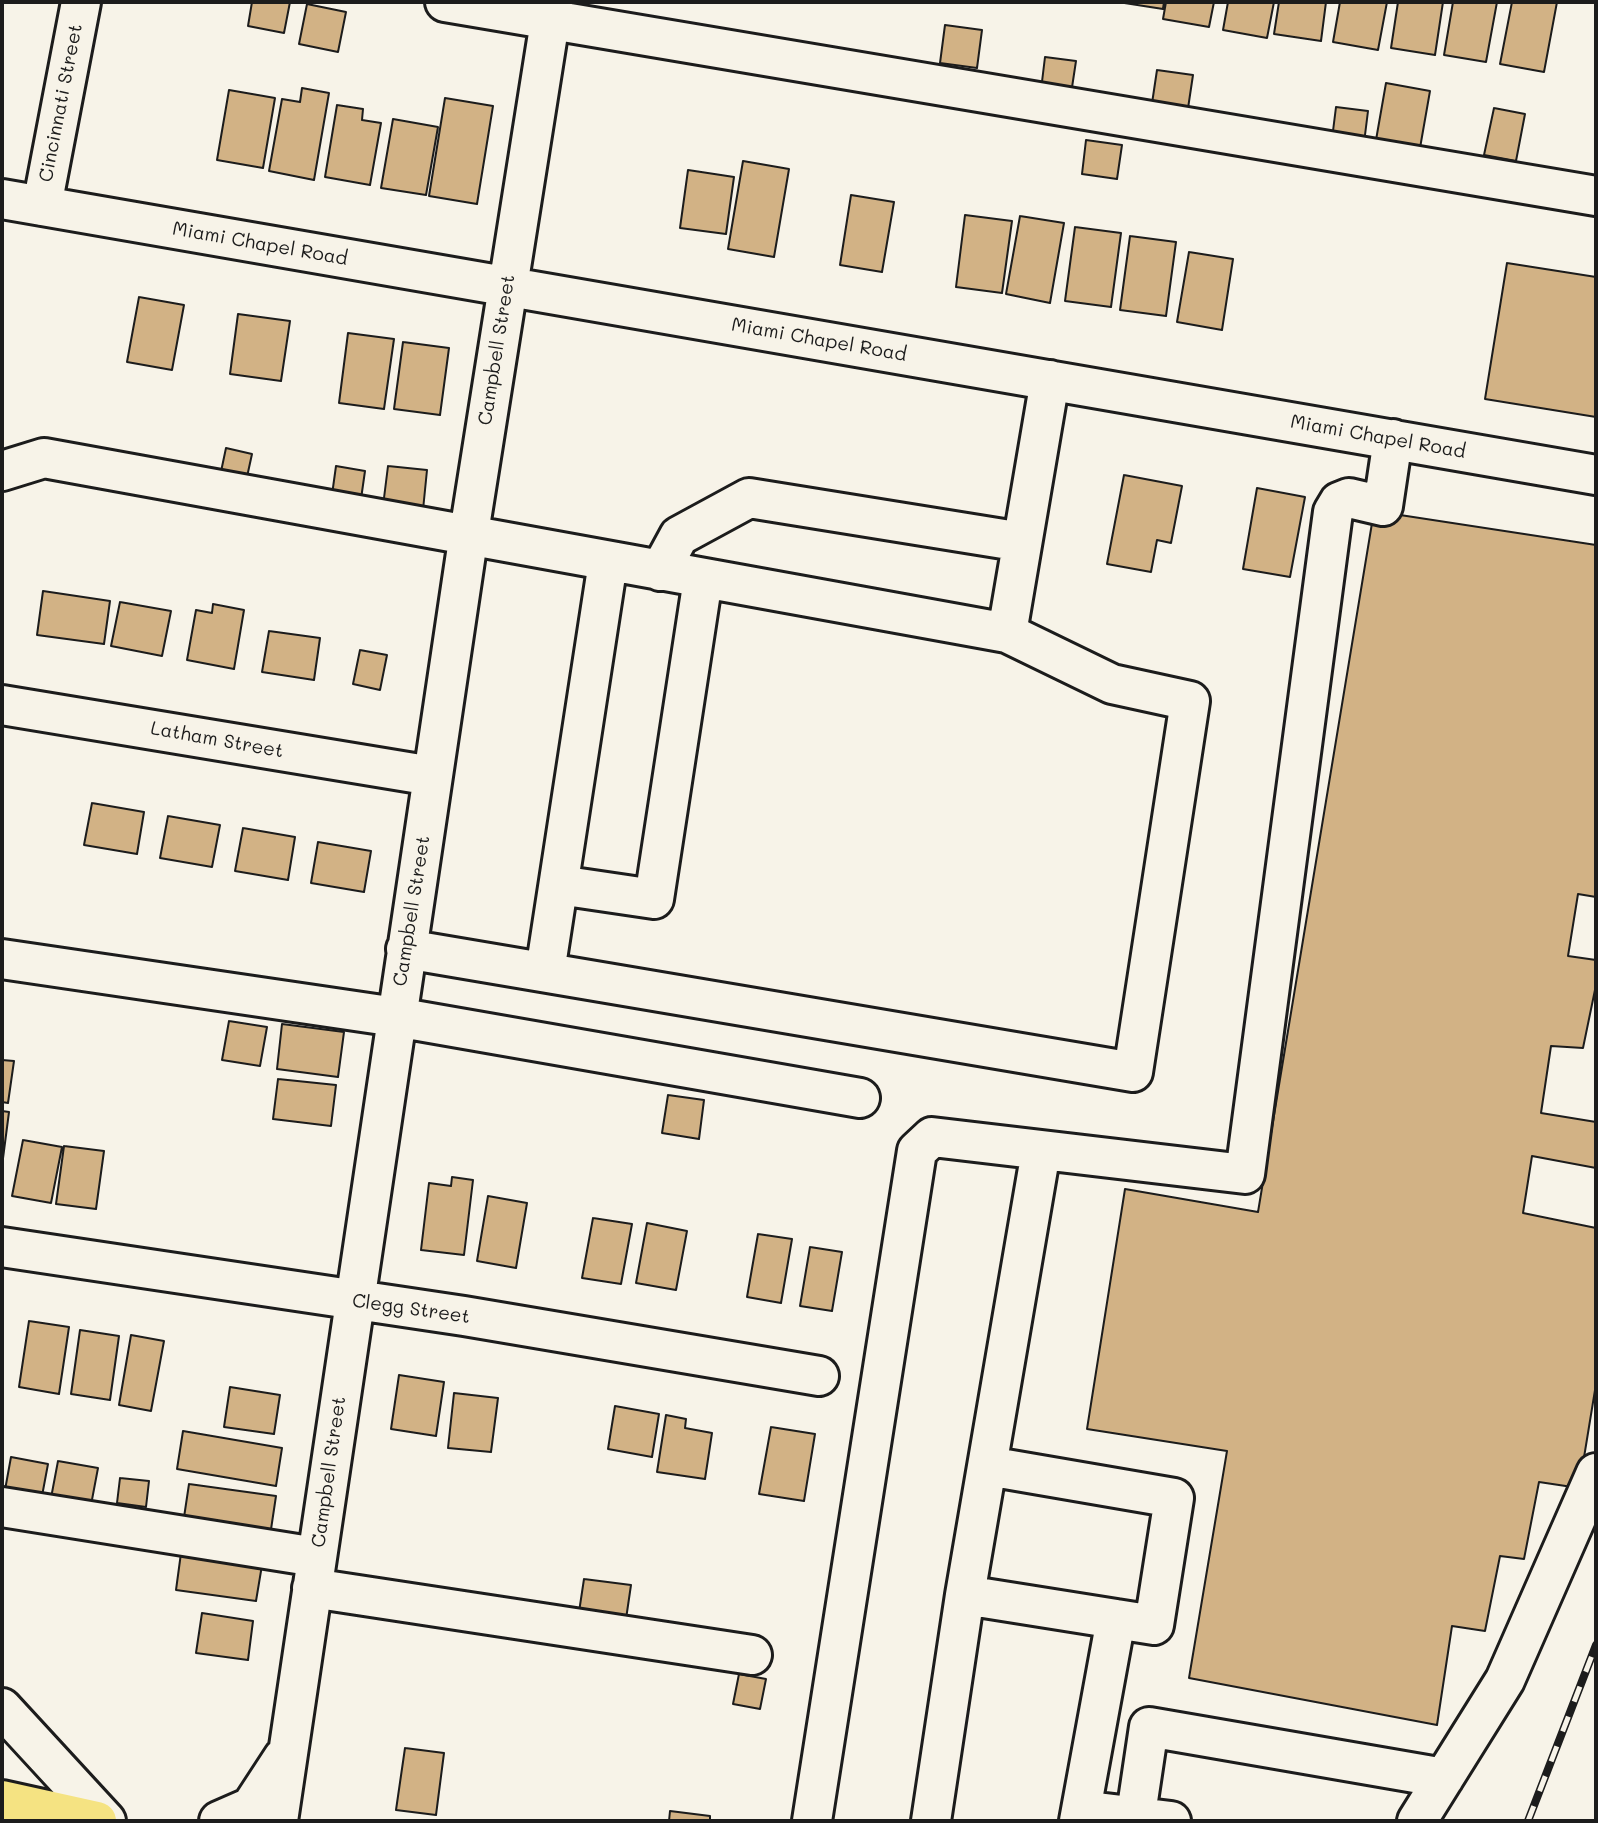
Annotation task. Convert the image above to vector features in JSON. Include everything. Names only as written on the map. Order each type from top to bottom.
[{"type":"highway","points":[[2,1800],[97,1821]]},
{"type":"street","name":"Cincinnati Street","points":[[2,199],[42,206],[80,2]]},
{"type":"street","points":[[445,2],[551,10],[1596,196]]},
{"type":"street","name":"Campbell Street","points":[[278,1821],[432,776],[551,10]]},
{"type":"street","name":"Miami Chapel Road","points":[[42,206],[1596,475]]},
{"type":"street","points":[[1007,633],[1050,380]]},
{"type":"street","points":[[812,1821],[917,1151],[932,1137],[1245,1174],[1333,512],[1339,502],[1349,498],[1383,506],[1393,439]]},
{"type":"street","points":[[2,471],[44,458],[469,533],[608,562],[1007,633],[1112,684],[1190,701],[1133,1072],[406,949]]},
{"type":"street","points":[[660,571],[678,536],[749,498],[1022,542]]},
{"type":"street","points":[[545,972],[608,562]]},
{"type":"street","points":[[559,885],[654,900],[703,579]]},
{"type":"street","name":"Latham Street","points":[[2,705],[432,776]]},
{"type":"street","points":[[2,959],[396,1017],[860,1098]]},
{"type":"street","points":[[931,1821],[965,1595],[1041,1151]]},
{"type":"street","name":"Clegg Street","points":[[2,1247],[464,1316],[819,1376]]},
{"type":"street","points":[[965,1595],[1154,1625],[1174,1498],[988,1466]]},
{"type":"street","points":[[1417,1821],[1505,1681],[1596,1473]]},
{"type":"street","points":[[2,1507],[314,1573],[752,1655]]},
{"type":"street","points":[[1116,1619],[1080,1816],[1147,1820],[1149,1727],[1444,1778]]},
{"type":"street","points":[[2,1708],[106,1821]]},
{"type":"street","points":[[219,1821],[251,1807],[288,1751]]},
{"type":"building","points":[[252,2],[290,2],[284,33],[248,26]]},
{"type":"building","points":[[1118,2],[1164,2],[1163,9]]},
{"type":"building","points":[[1166,2],[1214,2],[1209,27],[1163,19]]},
{"type":"building","points":[[1228,2],[1274,2],[1267,38],[1223,30]]},
{"type":"building","points":[[1279,2],[1326,2],[1321,41],[1274,34]]},
{"type":"building","points":[[1340,2],[1387,2],[1378,50],[1333,42]]},
{"type":"building","points":[[1398,2],[1443,2],[1435,55],[1391,48]]},
{"type":"building","points":[[1453,2],[1497,2],[1486,62],[1444,55]]},
{"type":"building","points":[[1512,2],[1557,2],[1544,72],[1500,64]]},
{"type":"building","points":[[307,4],[346,12],[338,52],[299,44]]},
{"type":"building","points":[[945,25],[982,30],[977,68],[940,63]]},
{"type":"building","points":[[1045,57],[1076,61],[1071,94],[1041,90]]},
{"type":"building","points":[[1157,70],[1193,75],[1187,115],[1151,110]]},
{"type":"building","points":[[1386,83],[1430,91],[1420,148],[1376,140]]},
{"type":"building","points":[[302,88],[329,93],[314,180],[269,171],[282,99],[300,102]]},
{"type":"building","points":[[229,90],[275,98],[263,168],[217,160]]},
{"type":"building","points":[[445,98],[493,106],[477,204],[429,196]]},
{"type":"building","points":[[337,105],[363,109],[362,120],[381,123],[370,185],[325,177]]},
{"type":"building","points":[[1336,107],[1368,111],[1363,151],[1331,147]]},
{"type":"building","points":[[1494,108],[1525,114],[1516,161],[1484,155]]},
{"type":"building","points":[[393,119],[438,127],[426,195],[381,188]]},
{"type":"building","points":[[1086,140],[1122,145],[1117,179],[1082,174]]},
{"type":"building","points":[[743,161],[789,169],[774,257],[728,249]]},
{"type":"building","points":[[688,170],[734,177],[726,234],[680,228]]},
{"type":"building","points":[[851,195],[894,202],[882,272],[840,265]]},
{"type":"building","points":[[965,215],[1012,221],[1002,293],[956,287]]},
{"type":"building","points":[[1020,216],[1064,223],[1050,303],[1006,294]]},
{"type":"building","points":[[1075,227],[1121,233],[1111,307],[1065,301]]},
{"type":"building","points":[[1130,236],[1176,242],[1166,316],[1120,310]]},
{"type":"building","points":[[1189,252],[1233,259],[1222,330],[1177,322]]},
{"type":"building","points":[[1507,263],[1596,277],[1596,417],[1485,399]]},
{"type":"building","points":[[139,297],[184,305],[172,370],[127,362]]},
{"type":"building","points":[[238,314],[290,321],[281,381],[230,374]]},
{"type":"building","points":[[348,333],[394,339],[384,409],[339,403]]},
{"type":"building","points":[[403,342],[449,348],[440,415],[394,409]]},
{"type":"building","points":[[226,448],[252,454],[245,486],[219,481]]},
{"type":"building","points":[[336,466],[365,471],[360,506],[331,502]]},
{"type":"building","points":[[388,466],[427,470],[423,510],[383,506]]},
{"type":"building","points":[[1124,475],[1182,486],[1171,543],[1157,540],[1151,572],[1107,564]]},
{"type":"building","points":[[1257,488],[1305,497],[1290,577],[1243,569]]},
{"type":"building","points":[[1374,511],[1596,545],[1596,897],[1578,894],[1568,956],[1596,960],[1596,985],[1583,1048],[1551,1046],[1541,1113],[1596,1122],[1596,1168],[1532,1156],[1523,1213],[1596,1228],[1596,1384],[1579,1488],[1539,1482],[1524,1559],[1500,1556],[1485,1631],[1452,1626],[1437,1725],[1189,1678],[1227,1451],[1087,1429],[1125,1189],[1258,1212]]},
{"type":"building","points":[[43,591],[110,601],[104,644],[37,635]]},
{"type":"building","points":[[120,602],[171,611],[162,656],[111,646]]},
{"type":"building","points":[[213,604],[244,610],[234,669],[187,660],[196,610],[212,613]]},
{"type":"building","points":[[269,631],[320,638],[314,680],[262,672]]},
{"type":"building","points":[[360,650],[387,655],[380,690],[353,684]]},
{"type":"building","points":[[92,803],[144,812],[137,854],[84,845]]},
{"type":"building","points":[[168,816],[220,825],[212,867],[160,858]]},
{"type":"building","points":[[243,828],[295,837],[288,880],[235,871]]},
{"type":"building","points":[[318,842],[371,851],[364,892],[311,883]]},
{"type":"building","points":[[229,1021],[267,1027],[260,1066],[222,1060]]},
{"type":"building","points":[[282,1024],[344,1032],[338,1077],[277,1069]]},
{"type":"building","points":[[2,1060],[14,1061],[8,1103],[2,1102]]},
{"type":"building","points":[[278,1079],[336,1085],[331,1126],[273,1119]]},
{"type":"building","points":[[668,1095],[704,1100],[699,1139],[662,1133]]},
{"type":"building","points":[[2,1111],[9,1112],[2,1166]]},
{"type":"building","points":[[23,1140],[62,1147],[51,1203],[12,1196]]},
{"type":"building","points":[[64,1146],[104,1151],[96,1209],[56,1204]]},
{"type":"building","points":[[452,1177],[473,1180],[464,1255],[421,1250],[429,1183],[451,1186]]},
{"type":"building","points":[[488,1196],[527,1203],[516,1268],[477,1261]]},
{"type":"building","points":[[593,1218],[632,1224],[621,1284],[582,1278]]},
{"type":"building","points":[[647,1223],[687,1231],[676,1290],[636,1283]]},
{"type":"building","points":[[758,1234],[792,1239],[781,1303],[747,1297]]},
{"type":"building","points":[[810,1247],[842,1252],[832,1311],[800,1306]]},
{"type":"building","points":[[29,1321],[69,1327],[59,1394],[19,1387]]},
{"type":"building","points":[[80,1330],[119,1336],[110,1400],[71,1394]]},
{"type":"building","points":[[131,1335],[164,1341],[151,1411],[119,1405]]},
{"type":"building","points":[[399,1375],[444,1382],[436,1436],[391,1429]]},
{"type":"building","points":[[230,1387],[280,1395],[274,1434],[224,1427]]},
{"type":"building","points":[[454,1393],[498,1398],[491,1452],[448,1448]]},
{"type":"building","points":[[615,1406],[659,1414],[652,1457],[608,1449]]},
{"type":"building","points":[[666,1415],[686,1419],[685,1428],[712,1433],[705,1479],[657,1472]]},
{"type":"building","points":[[771,1427],[815,1434],[804,1501],[759,1494]]},
{"type":"building","points":[[183,1431],[282,1448],[276,1486],[177,1469]]},
{"type":"building","points":[[11,1457],[48,1464],[42,1496],[5,1490]]},
{"type":"building","points":[[58,1461],[98,1468],[91,1505],[51,1498]]},
{"type":"building","points":[[120,1478],[149,1481],[146,1507],[117,1503]]},
{"type":"building","points":[[189,1484],[276,1496],[270,1536],[183,1524]]},
{"type":"building","points":[[181,1553],[262,1565],[256,1601],[176,1590]]},
{"type":"building","points":[[584,1579],[631,1585],[626,1619],[579,1612]]},
{"type":"building","points":[[202,1613],[253,1621],[248,1660],[196,1653]]},
{"type":"building","points":[[739,1674],[766,1679],[760,1709],[733,1704]]},
{"type":"building","points":[[405,1748],[444,1753],[436,1815],[396,1810]]},
{"type":"building","points":[[670,1811],[710,1816],[710,1821],[669,1821]]},
{"type":"railway","points":[[1528,1821],[1596,1645]]}]
